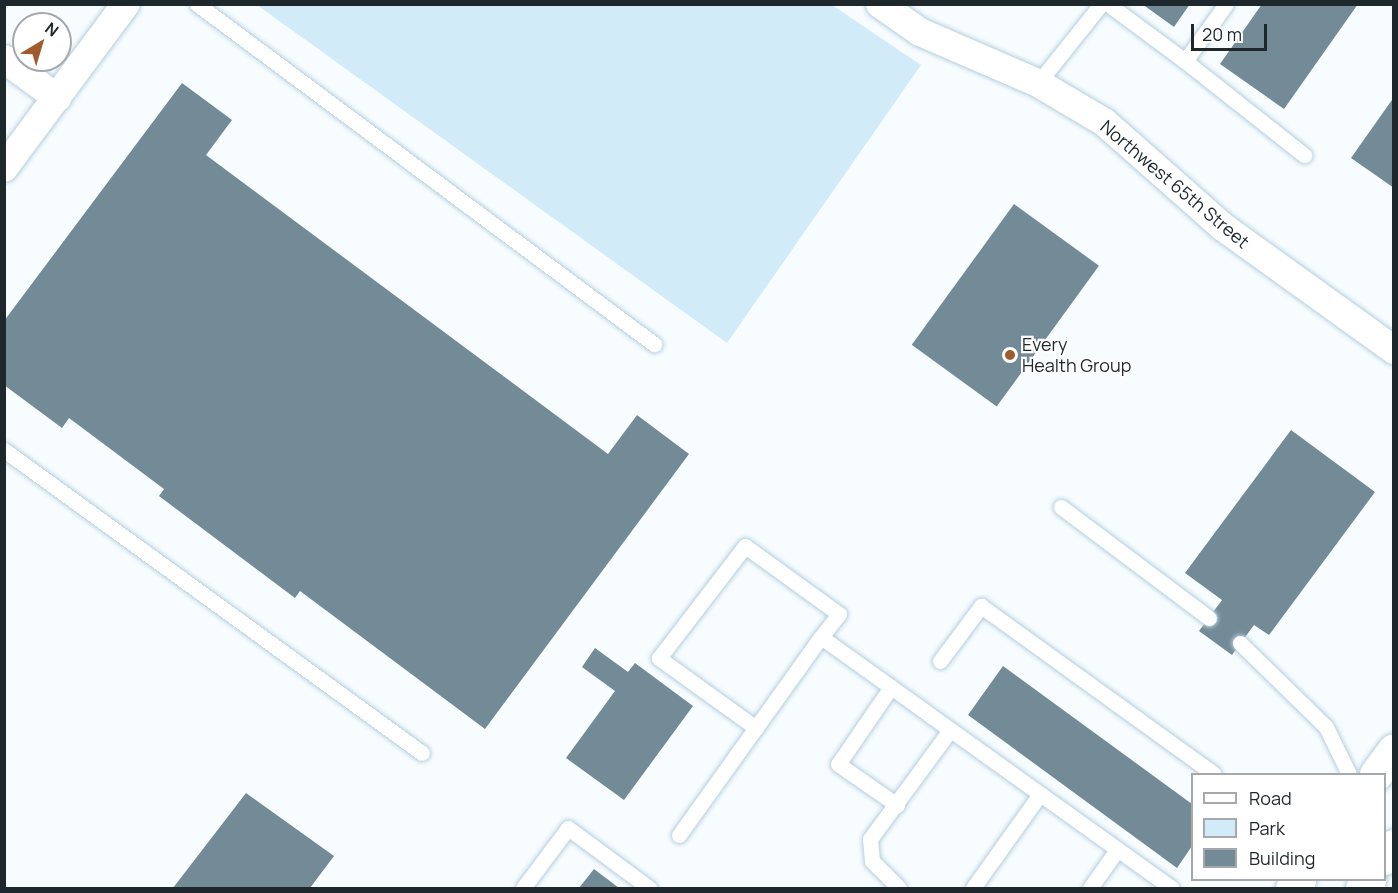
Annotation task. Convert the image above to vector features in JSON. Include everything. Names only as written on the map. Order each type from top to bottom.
[{"type":"main road","points":[[1377,773],[1394,750]]},
{"type":"street","points":[[4,168],[126,4]]},
{"type":"street","name":"Northwest 65th Street","points":[[880,4],[920,32],[1038,83],[1104,122],[1223,227],[1394,350]]},
{"type":"street","points":[[4,59],[57,98]]},
{"type":"lane","points":[[197,4],[654,344]]},
{"type":"lane","points":[[1038,83],[1101,4]]},
{"type":"lane","points":[[1108,4],[1185,61],[1304,155]]},
{"type":"lane","points":[[1185,61],[1226,4]]},
{"type":"lane","points":[[4,450],[422,753]]},
{"type":"lane","points":[[1060,507],[1209,618]]},
{"type":"lane","points":[[679,836],[839,614],[745,546],[659,658],[756,728]]},
{"type":"lane","points":[[940,662],[981,606],[1213,773]]},
{"type":"lane","points":[[821,637],[1171,888]]},
{"type":"lane","points":[[1240,643],[1326,727],[1349,773]]},
{"type":"lane","points":[[891,687],[837,764],[897,805]]},
{"type":"lane","points":[[899,888],[872,861],[870,840],[950,730]]},
{"type":"lane","points":[[973,888],[1040,794]]},
{"type":"lane","points":[[523,888],[568,828],[648,888]]},
{"type":"lane","points":[[1090,888],[1117,850]]},
{"type":"green space","points":[[257,5],[832,5],[921,65],[727,343]]},
{"type":"building","points":[[1142,4],[1190,4],[1174,27]]},
{"type":"building","points":[[1262,4],[1358,4],[1284,109],[1220,64]]},
{"type":"building","points":[[182,83],[232,120],[206,155],[608,454],[637,415],[689,454],[485,729],[300,591],[295,598],[159,496],[164,489],[69,418],[62,428],[4,385],[4,321]]},
{"type":"building","points":[[1394,97],[1394,188],[1351,158]]},
{"type":"building","points":[[1014,204],[1099,266],[997,406],[912,345]]},
{"type":"building","points":[[1291,430],[1375,492],[1269,635],[1254,625],[1232,655],[1199,631],[1222,600],[1185,573]]},
{"type":"building","points":[[595,648],[628,672],[635,663],[693,706],[624,800],[566,758],[615,691],[582,667]]},
{"type":"building","points":[[1003,666],[1191,803],[1191,847],[1177,868],[968,715]]},
{"type":"building","points":[[246,793],[334,856],[310,888],[173,888]]},
{"type":"building","points":[[594,869],[619,888],[579,888]]},
{"type":"place","name":"Every Health Group","points":[[1010,355]]}]
